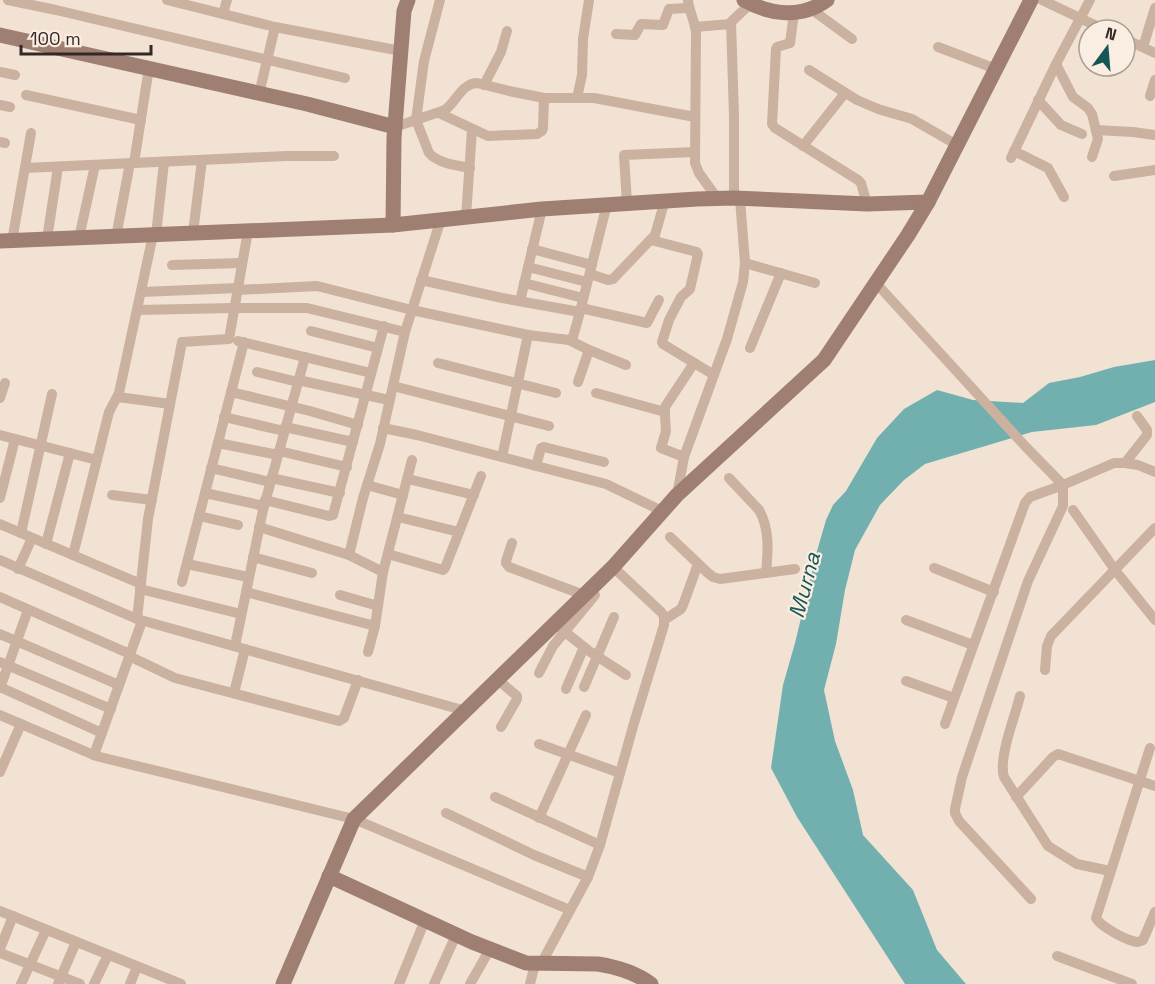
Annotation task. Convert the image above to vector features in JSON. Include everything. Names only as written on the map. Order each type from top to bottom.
[{"type":"main road","points":[[393,225],[395,127],[404,10],[408,0]]},
{"type":"main road","points":[[748,1],[770,12],[788,14],[811,9],[827,0]]},
{"type":"main road","points":[[283,984],[354,819],[498,680],[560,627],[677,495],[824,360],[928,202],[1031,0]]},
{"type":"main road","points":[[0,35],[259,93],[395,127]]},
{"type":"main road","points":[[6,241],[393,225],[542,209],[665,200],[737,198],[867,204],[928,202]]},
{"type":"main road","points":[[329,876],[526,963],[604,965],[640,976],[651,984]]},
{"type":"street","points":[[8,0],[345,78]]},
{"type":"street","points":[[167,0],[275,27],[401,51]]},
{"type":"street","points":[[223,14],[227,0]]},
{"type":"street","points":[[440,0],[424,61],[416,120],[429,153],[433,157],[440,161],[470,168]]},
{"type":"street","points":[[577,98],[582,75],[583,39],[589,0]]},
{"type":"street","points":[[1042,0],[1078,18]]},
{"type":"street","points":[[1081,18],[1090,0]]},
{"type":"street","points":[[677,495],[684,457],[727,339],[743,282],[745,263],[737,198],[731,24],[748,1]]},
{"type":"street","points":[[616,34],[635,35],[640,24],[663,25],[669,9],[688,4],[695,27],[694,152],[696,168],[717,198]]},
{"type":"street","points":[[1143,48],[1155,8]]},
{"type":"street","points":[[811,9],[852,39]]},
{"type":"street","points":[[794,13],[790,43],[776,49],[771,121],[775,128],[858,180],[867,204]]},
{"type":"street","points":[[695,27],[731,24]]},
{"type":"street","points":[[1064,197],[1048,168],[1012,155],[1077,25]]},
{"type":"street","points":[[259,93],[275,27]]},
{"type":"street","points":[[484,85],[499,58],[507,32]]},
{"type":"street","points":[[1137,45],[1155,53]]},
{"type":"street","points":[[938,47],[996,69]]},
{"type":"street","points":[[1056,64],[1073,97],[1090,110],[1098,139],[1092,157]]},
{"type":"street","points":[[116,237],[141,120],[149,68]]},
{"type":"street","points":[[808,70],[866,105],[912,119],[957,145]]},
{"type":"street","points":[[0,72],[15,75]]},
{"type":"street","points":[[1150,96],[1155,80]]},
{"type":"street","points":[[395,127],[439,113],[450,106],[468,84],[477,83],[544,98],[594,98],[695,117]]},
{"type":"street","points":[[804,146],[845,93]]},
{"type":"street","points":[[26,95],[141,120]]},
{"type":"street","points":[[439,113],[488,136],[537,135],[543,128],[544,98]]},
{"type":"street","points":[[1038,100],[1061,125],[1082,134]]},
{"type":"street","points":[[466,217],[472,130]]},
{"type":"street","points":[[1096,130],[1155,135]]},
{"type":"street","points":[[6,241],[25,168],[31,133]]},
{"type":"street","points":[[627,202],[624,155],[694,152]]},
{"type":"street","points":[[25,168],[334,156]]},
{"type":"street","points":[[193,233],[202,160]]},
{"type":"street","points":[[73,555],[110,408],[118,397],[154,235],[164,162]]},
{"type":"street","points":[[79,238],[95,165]]},
{"type":"street","points":[[47,239],[58,167]]},
{"type":"street","points":[[1114,176],[1155,170]]},
{"type":"street","points":[[532,249],[590,274],[612,280],[651,240],[657,229],[665,200]]},
{"type":"street","points":[[569,340],[573,336],[607,204]]},
{"type":"street","points":[[520,301],[542,209]]},
{"type":"street","points":[[349,555],[383,428],[405,332],[441,219]]},
{"type":"street","points":[[229,339],[248,231]]},
{"type":"street","points":[[651,240],[696,251],[698,254],[690,289],[681,297],[669,320],[662,342],[714,375]]},
{"type":"street","points":[[172,265],[242,262]]},
{"type":"street","points":[[745,263],[815,283]]},
{"type":"street","points":[[528,267],[590,274]]},
{"type":"street","points":[[750,348],[781,273]]},
{"type":"street","points":[[421,280],[520,301],[581,306]]},
{"type":"street","points":[[875,282],[1025,446],[1064,485],[1063,506],[1028,581],[962,777],[955,809],[958,821],[1031,900]]},
{"type":"street","points":[[524,284],[581,306],[646,322],[659,300]]},
{"type":"street","points":[[141,292],[317,286],[412,310],[528,335],[569,340],[589,351],[626,365]]},
{"type":"street","points":[[137,310],[307,308],[405,332]]},
{"type":"street","points":[[205,493],[333,515],[384,326]]},
{"type":"street","points":[[311,331],[378,348]]},
{"type":"street","points":[[502,457],[528,335]]},
{"type":"street","points":[[94,755],[130,655],[140,620],[141,587],[152,500],[182,342],[229,339],[371,373]]},
{"type":"street","points":[[182,582],[244,342]]},
{"type":"street","points":[[578,382],[589,351]]},
{"type":"street","points":[[234,693],[240,647],[241,614],[248,578],[265,503],[304,357]]},
{"type":"street","points":[[438,363],[556,393]]},
{"type":"street","points":[[684,457],[661,448],[666,430],[664,411],[694,363]]},
{"type":"street","points":[[257,372],[389,400]]},
{"type":"street","points":[[0,399],[4,383]]},
{"type":"street","points":[[393,386],[549,426]]},
{"type":"street","points":[[231,392],[358,425]]},
{"type":"street","points":[[596,393],[664,411]]},
{"type":"street","points":[[21,533],[52,394]]},
{"type":"street","points":[[118,397],[170,404]]},
{"type":"street","points":[[1125,463],[1147,435],[1147,430],[1137,416]]},
{"type":"street","points":[[224,417],[353,442]]},
{"type":"street","points":[[383,428],[606,484],[662,511]]},
{"type":"street","points":[[0,435],[97,460]]},
{"type":"street","points":[[0,498],[15,439]]},
{"type":"street","points":[[218,443],[347,467]]},
{"type":"street","points":[[536,466],[542,447],[604,462]]},
{"type":"street","points":[[46,544],[70,453]]},
{"type":"street","points":[[368,652],[375,626],[383,572],[412,460]]},
{"type":"street","points":[[945,724],[1025,503],[1030,497],[1114,463],[1138,465],[1155,472]]},
{"type":"street","points":[[211,468],[340,493]]},
{"type":"street","points":[[388,554],[443,570],[481,477]]},
{"type":"street","points":[[729,478],[763,516],[768,547],[766,573]]},
{"type":"street","points":[[408,479],[474,495]]},
{"type":"street","points":[[367,485],[403,495]]},
{"type":"street","points":[[112,495],[152,500]]},
{"type":"street","points":[[1073,510],[1115,570],[1155,620]]},
{"type":"street","points":[[199,516],[238,525]]},
{"type":"street","points":[[398,517],[459,532]]},
{"type":"street","points":[[0,524],[141,587],[241,614]]},
{"type":"street","points":[[259,527],[349,555],[383,572]]},
{"type":"street","points":[[1045,670],[1047,646],[1051,636],[1155,528]]},
{"type":"street","points":[[670,537],[713,577],[720,579],[795,569]]},
{"type":"street","points":[[18,569],[32,538]]},
{"type":"street","points":[[512,543],[506,561],[509,567],[590,595]]},
{"type":"street","points":[[253,557],[312,573]]},
{"type":"street","points":[[0,561],[140,620],[466,711]]},
{"type":"street","points":[[187,564],[248,578]]},
{"type":"street","points":[[664,620],[681,609],[698,564]]},
{"type":"street","points":[[530,984],[538,964],[588,877],[600,845],[664,620],[661,612],[613,567]]},
{"type":"street","points":[[934,568],[994,592]]},
{"type":"street","points":[[246,592],[375,626]]},
{"type":"street","points":[[340,595],[378,606]]},
{"type":"street","points":[[0,597],[130,655],[175,678],[341,721],[358,680]]},
{"type":"street","points":[[28,610],[4,663],[0,687],[102,733]]},
{"type":"street","points":[[584,687],[614,617]]},
{"type":"street","points":[[906,620],[973,645]]},
{"type":"street","points":[[539,673],[560,627],[584,647],[627,675]]},
{"type":"street","points":[[0,634],[119,685]]},
{"type":"street","points":[[566,689],[584,647]]},
{"type":"street","points":[[4,663],[111,709]]},
{"type":"street","points":[[498,680],[517,696],[501,727]]},
{"type":"street","points":[[906,681],[954,698]]},
{"type":"street","points":[[1020,696],[1002,765],[1004,777],[1044,842],[1053,850],[1077,864],[1110,871]]},
{"type":"street","points":[[0,715],[94,755],[354,819],[570,910]]},
{"type":"street","points":[[539,818],[586,715]]},
{"type":"street","points":[[0,772],[21,724]]},
{"type":"street","points":[[539,744],[620,773]]},
{"type":"street","points":[[1150,748],[1096,915],[1100,924],[1133,941],[1140,942],[1155,912]]},
{"type":"street","points":[[1016,797],[1053,757],[1059,754],[1155,786]]},
{"type":"street","points":[[495,797],[600,845]]},
{"type":"street","points":[[446,813],[534,855],[588,877]]},
{"type":"street","points":[[0,911],[137,966],[169,982],[181,984]]},
{"type":"street","points":[[13,916],[0,951],[59,980],[80,984]]},
{"type":"street","points":[[399,984],[425,920]]},
{"type":"street","points":[[21,984],[46,930]]},
{"type":"street","points":[[434,984],[456,934]]},
{"type":"street","points":[[59,980],[76,942]]},
{"type":"street","points":[[470,984],[490,949]]},
{"type":"street","points":[[94,984],[108,955]]},
{"type":"street","points":[[1057,956],[1132,984]]},
{"type":"street","points":[[130,984],[137,966]]},
{"type":"water","points":[[1155,360],[1155,402],[1096,425],[1032,432],[925,464],[904,480],[880,505],[855,550],[824,690],[835,741],[853,790],[863,835],[913,890],[937,950],[966,984],[905,984],[797,817],[771,768],[783,685],[826,520],[833,505],[846,491],[877,438],[904,409],[937,390],[973,400],[1023,403],[1049,383],[1114,367]]},
{"type":"water label","name":"Murna","points":[[804,585]]}]
